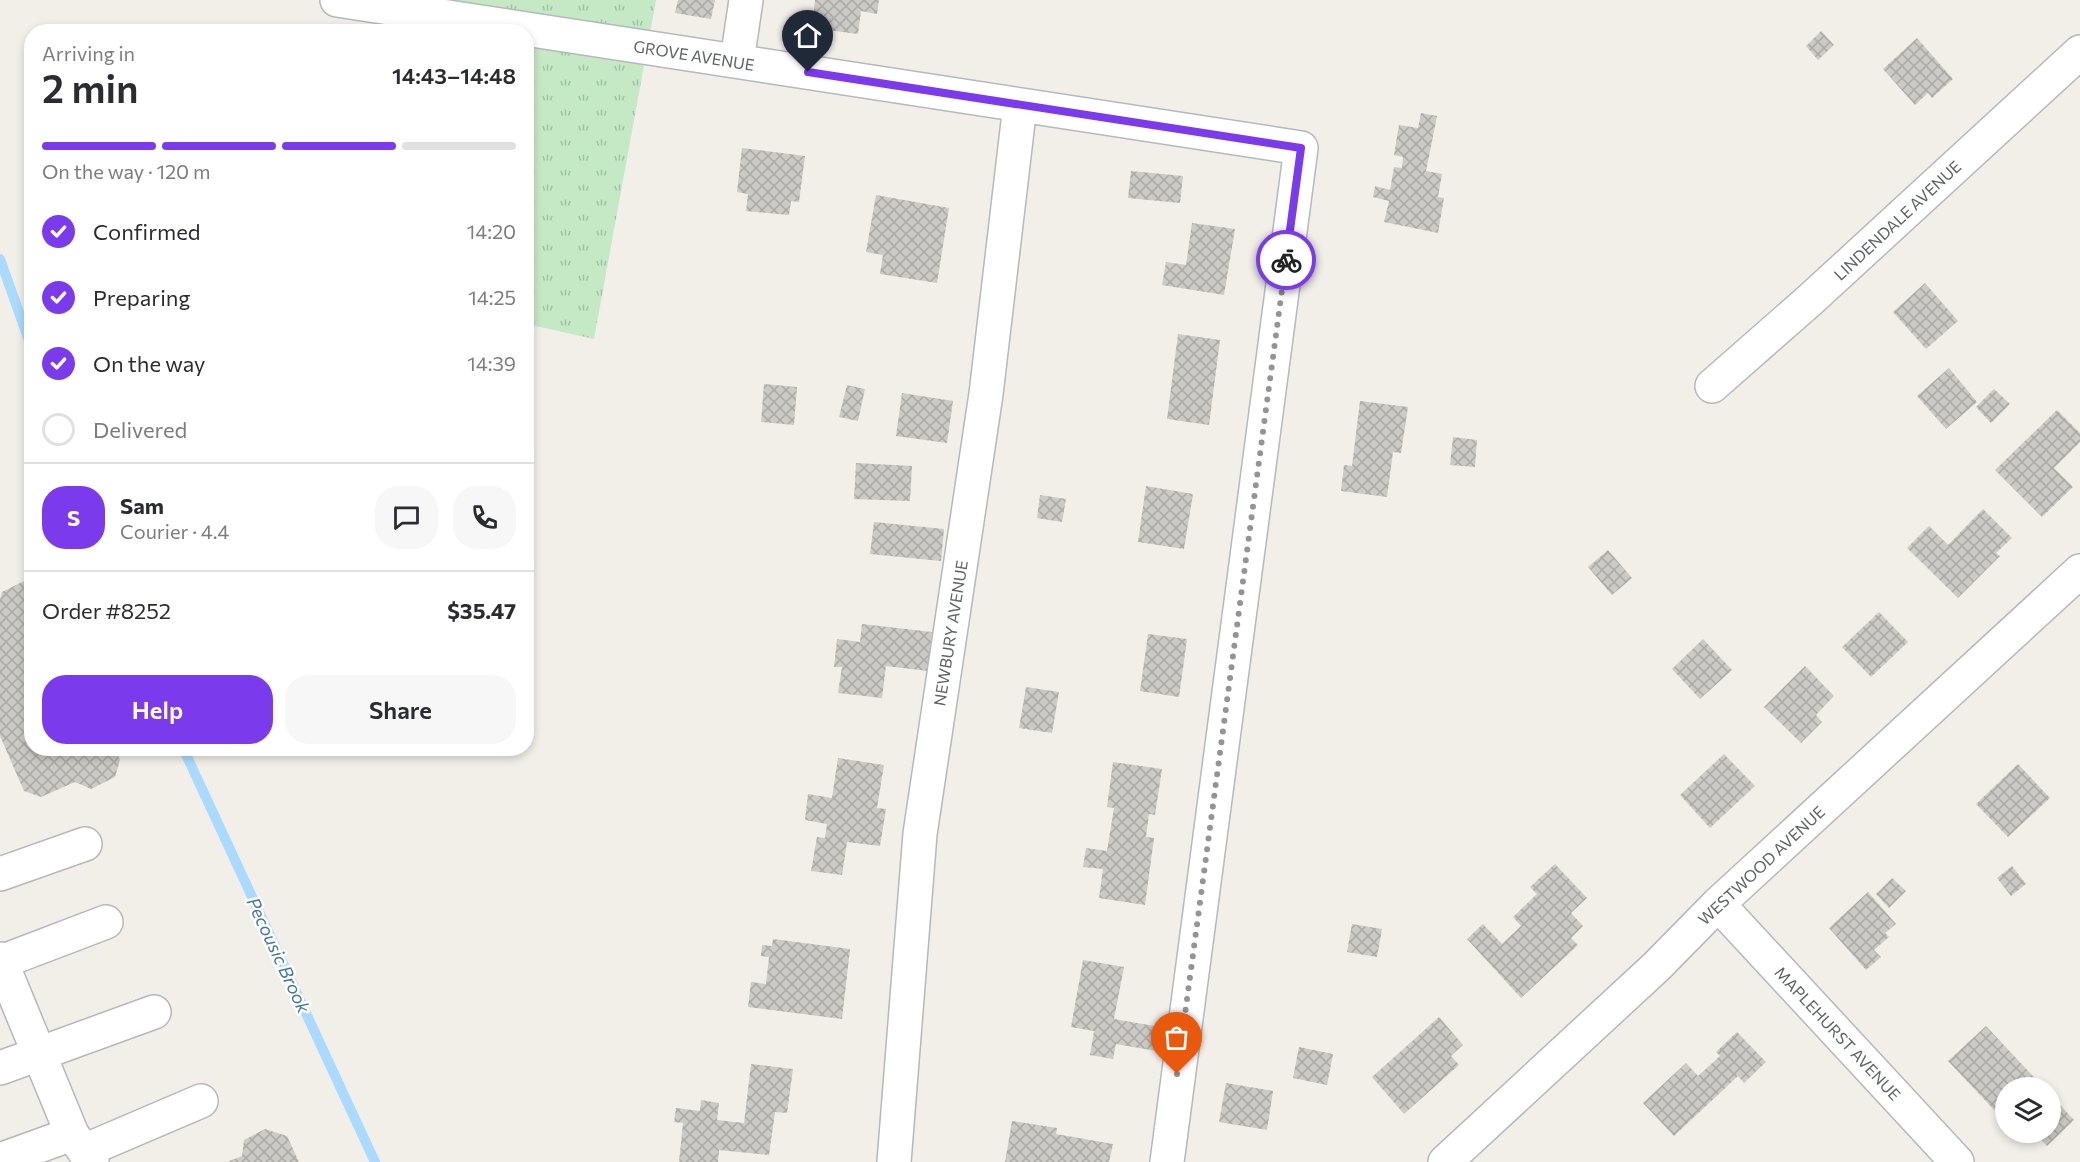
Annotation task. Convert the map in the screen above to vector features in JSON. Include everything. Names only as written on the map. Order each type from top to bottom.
[{"type":"street","name":"GROVE AVENUE","points":[[337,0],[494,24]]},
{"type":"street","points":[[737,61],[746,0]]},
{"type":"street","name":"GROVE AVENUE","points":[[534,30],[1301,148],[1167,1162]]},
{"type":"street","name":"LINDENDALE AVENUE","points":[[1712,386],[2080,52]]},
{"type":"street","name":"NEWBURY AVENUE","points":[[894,1162],[920,834],[986,394],[1020,105]]},
{"type":"street","name":"WESTWOOD AVENUE","points":[[1445,1162],[1656,967],[1718,904],[2080,571]]},
{"type":"street","points":[[0,874],[85,844]]},
{"type":"street","name":"MAPLEHURST AVENUE","points":[[1718,904],[1957,1162]]},
{"type":"street","points":[[83,1149],[0,960],[106,922]]},
{"type":"street","points":[[0,1068],[154,1012]]},
{"type":"street","points":[[0,1160],[83,1149],[201,1101]]},
{"type":"green space","points":[[423,0],[656,0],[594,339],[534,326],[534,24],[416,24]]},
{"type":"building","points":[[678,0],[715,0],[711,19],[675,13]]},
{"type":"building","points":[[815,0],[879,0],[877,14],[861,11],[858,34],[812,28]]},
{"type":"building","points":[[1821,31],[1834,45],[1818,60],[1806,46]]},
{"type":"building","points":[[1917,38],[1953,79],[1932,98],[1928,93],[1915,105],[1883,69]]},
{"type":"building","points":[[1421,113],[1437,116],[1426,171],[1442,174],[1438,197],[1444,198],[1438,233],[1384,222],[1389,201],[1373,197],[1375,186],[1390,190],[1394,167],[1402,168],[1403,157],[1394,155],[1399,125],[1418,128]]},
{"type":"building","points":[[742,148],[805,156],[799,202],[791,201],[789,215],[746,211],[748,194],[737,192]]},
{"type":"building","points":[[1131,171],[1183,176],[1180,203],[1128,198]]},
{"type":"building","points":[[876,195],[949,208],[937,283],[880,274],[883,255],[866,252]]},
{"type":"building","points":[[1192,223],[1235,229],[1224,295],[1162,285],[1166,262],[1186,265]]},
{"type":"building","points":[[1925,283],[1958,321],[1926,349],[1893,312]]},
{"type":"building","points":[[1178,334],[1220,340],[1209,425],[1167,419]]},
{"type":"building","points":[[1949,368],[1977,402],[1946,429],[1917,396]]},
{"type":"building","points":[[764,384],[797,387],[794,425],[761,422]]},
{"type":"building","points":[[847,385],[865,389],[858,421],[839,417]]},
{"type":"building","points":[[1994,389],[2010,404],[1991,423],[1976,407]]},
{"type":"building","points":[[902,393],[953,401],[947,443],[896,436]]},
{"type":"building","points":[[1360,401],[1408,407],[1401,453],[1393,452],[1387,497],[1341,491],[1344,465],[1352,466]]},
{"type":"building","points":[[2057,410],[2080,433],[2080,442],[2054,468],[2073,487],[2042,517],[1995,470]]},
{"type":"building","points":[[1453,437],[1477,440],[1475,467],[1450,465]]},
{"type":"building","points":[[856,463],[912,466],[910,501],[854,499]]},
{"type":"building","points":[[1146,486],[1193,494],[1184,549],[1138,542]]},
{"type":"building","points":[[1040,495],[1066,499],[1062,522],[1037,518]]},
{"type":"building","points":[[1983,509],[2012,538],[1996,553],[2000,556],[1958,598],[1907,548],[1929,526],[1948,545]]},
{"type":"building","points":[[874,522],[944,529],[941,561],[870,554]]},
{"type":"building","points":[[1608,550],[1632,578],[1612,595],[1588,567]]},
{"type":"building","points":[[24,581],[24,756],[118,756],[120,760],[115,777],[91,789],[75,782],[41,797],[24,791],[0,736],[0,600],[2,592]]},
{"type":"building","points":[[1879,612],[1908,642],[1871,677],[1842,647]]},
{"type":"building","points":[[862,624],[932,632],[928,671],[886,666],[882,698],[838,693],[842,667],[834,667],[837,639],[860,642]]},
{"type":"building","points":[[1148,634],[1187,639],[1179,697],[1140,691]]},
{"type":"building","points":[[1703,639],[1732,670],[1700,699],[1672,669]]},
{"type":"building","points":[[1805,666],[1834,696],[1816,715],[1822,722],[1801,743],[1764,707]]},
{"type":"building","points":[[1026,687],[1059,692],[1052,733],[1019,728]]},
{"type":"building","points":[[1724,754],[1755,786],[1710,828],[1680,795]]},
{"type":"building","points":[[838,758],[884,765],[877,808],[886,809],[880,846],[847,842],[842,875],[811,871],[817,837],[825,838],[827,824],[805,820],[808,794],[832,798]]},
{"type":"building","points":[[1113,762],[1162,769],[1155,815],[1149,814],[1146,837],[1154,838],[1145,905],[1099,898],[1103,869],[1083,867],[1086,848],[1107,851],[1114,808],[1107,807]]},
{"type":"building","points":[[2018,764],[2050,798],[2008,837],[1976,804]]},
{"type":"building","points":[[1555,864],[1587,898],[1571,913],[1583,926],[1571,938],[1578,945],[1521,998],[1467,939],[1483,924],[1502,944],[1521,926],[1513,917],[1537,894],[1530,887]]},
{"type":"building","points":[[2012,866],[2026,884],[2011,896],[1997,878]]},
{"type":"building","points":[[1892,878],[1906,891],[1889,908],[1876,894]]},
{"type":"building","points":[[1868,892],[1896,924],[1885,933],[1889,937],[1874,950],[1881,957],[1866,970],[1829,928]]},
{"type":"building","points":[[1352,924],[1382,929],[1377,957],[1347,952]]},
{"type":"building","points":[[773,939],[850,949],[842,1019],[748,1007],[751,982],[766,984],[769,957],[761,956],[762,945],[772,946]]},
{"type":"building","points":[[1083,960],[1124,967],[1114,1019],[1160,1027],[1156,1051],[1116,1044],[1113,1059],[1090,1055],[1094,1031],[1071,1027]]},
{"type":"building","points":[[1439,1017],[1463,1045],[1451,1056],[1459,1065],[1404,1114],[1372,1077]]},
{"type":"building","points":[[1986,1026],[2034,1077],[1995,1077],[1995,1111],[1948,1061]]},
{"type":"building","points":[[1737,1032],[1766,1062],[1744,1083],[1738,1076],[1674,1136],[1643,1103],[1686,1063],[1698,1076],[1720,1056],[1716,1052]]},
{"type":"building","points":[[1299,1047],[1333,1054],[1327,1085],[1293,1078]]},
{"type":"building","points":[[751,1064],[793,1069],[787,1113],[775,1112],[769,1155],[719,1150],[718,1162],[679,1162],[683,1123],[674,1122],[676,1108],[700,1111],[701,1100],[719,1103],[717,1120],[744,1123]]},
{"type":"building","points":[[1226,1083],[1273,1091],[1267,1130],[1219,1122]]},
{"type":"building","points":[[2061,1106],[2074,1120],[2061,1133]]},
{"type":"building","points":[[1012,1121],[1057,1128],[1056,1134],[1113,1144],[1109,1162],[1005,1162]]},
{"type":"building","points":[[265,1129],[287,1136],[299,1162],[227,1162],[242,1156],[244,1140]]},
{"type":"waterway","name":"Pecousic Brook","points":[[0,259],[24,326]]},
{"type":"waterway","name":"Pecousic Brook","points":[[187,756],[375,1162]]},
{"type":"way so far","points":[[1177,1074],[1286,260]]},
{"type":"route","points":[[808,72],[1301,148],[1286,260]]}]
